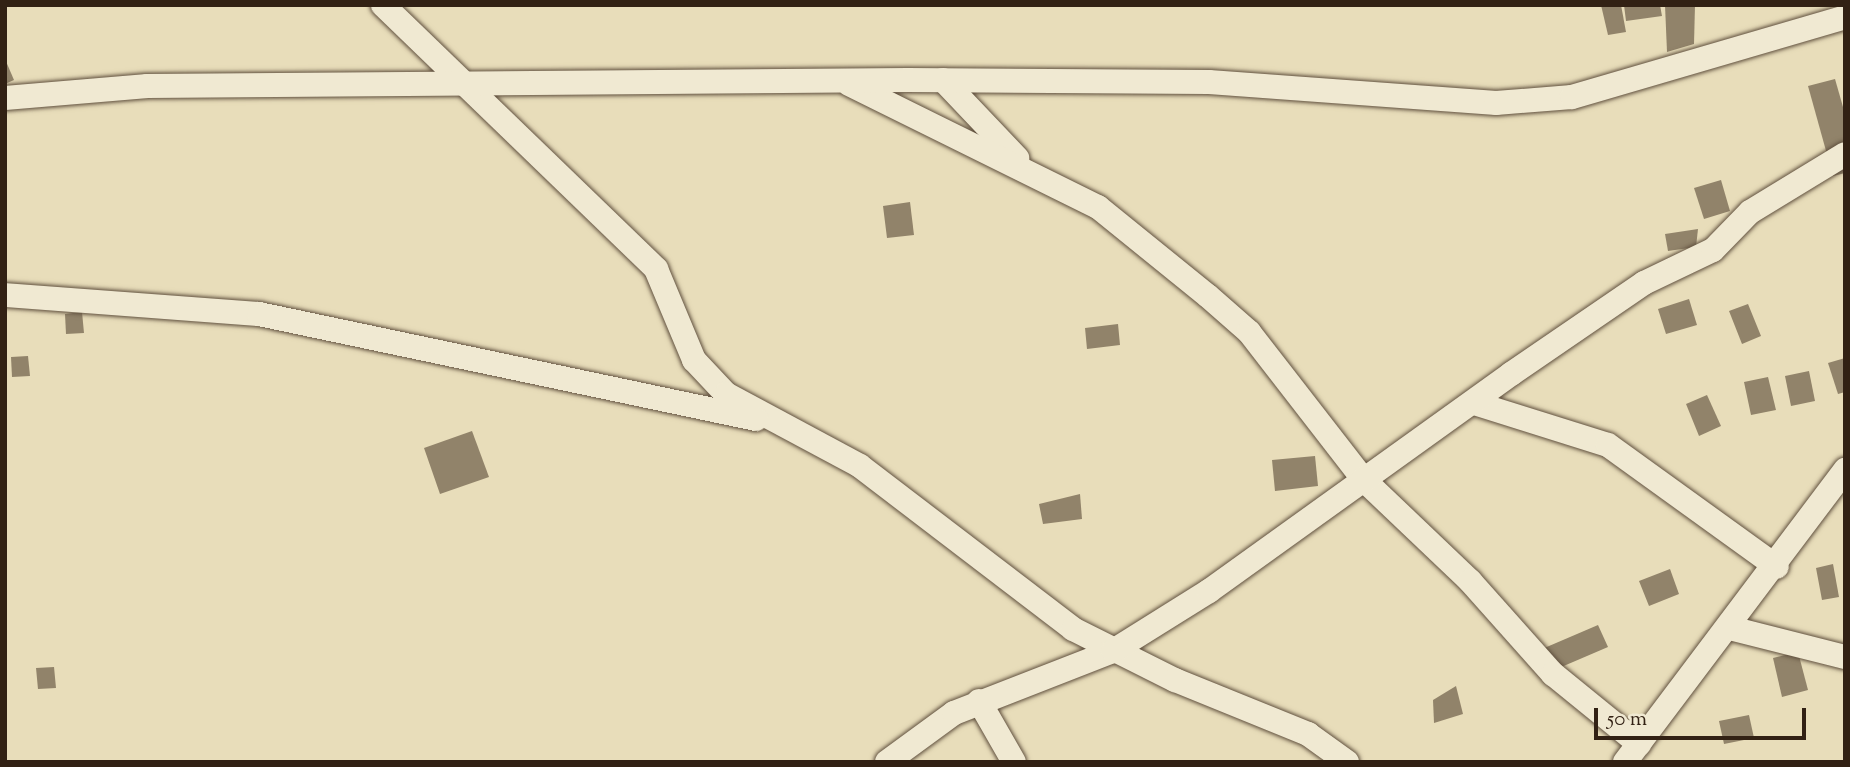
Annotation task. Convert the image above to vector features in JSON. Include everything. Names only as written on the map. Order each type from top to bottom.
[{"type":"street","points":[[383,5],[656,270],[694,360],[726,394],[891,486],[1073,629],[1114,651],[1308,734],[1347,762]]},
{"type":"street","points":[[5,98],[147,86],[465,87],[849,84],[943,80],[1209,82],[1521,101],[1572,97],[1662,75],[1845,17]]},
{"type":"street","points":[[943,80],[1025,166]]},
{"type":"street","points":[[849,84],[881,104],[1025,166],[1098,207],[1249,332],[1363,479],[1470,581],[1553,674],[1632,753],[1777,567],[1845,470]]},
{"type":"street","points":[[887,762],[979,701],[1114,651],[1209,592],[1363,479],[1644,283],[1713,250],[1750,212],[1845,154]]},
{"type":"street","points":[[5,295],[259,314],[780,424]]},
{"type":"street","points":[[1474,403],[1608,445],[1777,567]]},
{"type":"street","points":[[1730,628],[1845,657]]},
{"type":"street","points":[[979,701],[1014,762]]},
{"type":"building","points":[[1601,5],[1621,5],[1626,32],[1608,35]]},
{"type":"building","points":[[1624,5],[1660,5],[1662,16],[1626,21]]},
{"type":"building","points":[[1665,5],[1695,5],[1694,44],[1667,52]]},
{"type":"building","points":[[5,59],[14,80],[5,84]]},
{"type":"building","points":[[1835,79],[1845,114],[1845,173],[1833,176],[1808,86]]},
{"type":"building","points":[[1721,180],[1730,211],[1704,219],[1694,188]]},
{"type":"building","points":[[910,202],[914,235],[887,238],[883,206]]},
{"type":"building","points":[[1698,229],[1696,247],[1668,251],[1665,234]]},
{"type":"building","points":[[1689,299],[1697,325],[1666,334],[1658,309]]},
{"type":"building","points":[[1748,304],[1761,336],[1742,344],[1729,311]]},
{"type":"building","points":[[82,312],[84,333],[66,334],[65,314]]},
{"type":"building","points":[[1118,324],[1120,345],[1087,349],[1085,328]]},
{"type":"building","points":[[28,356],[30,376],[12,377],[11,357]]},
{"type":"building","points":[[1845,358],[1845,392],[1838,394],[1828,363]]},
{"type":"building","points":[[1809,371],[1815,401],[1791,406],[1785,376]]},
{"type":"building","points":[[1768,377],[1776,410],[1751,415],[1744,382]]},
{"type":"building","points":[[1707,395],[1721,426],[1699,436],[1686,404]]},
{"type":"building","points":[[472,431],[489,477],[440,494],[424,448]]},
{"type":"building","points":[[1315,456],[1318,486],[1275,491],[1272,460]]},
{"type":"building","points":[[1080,494],[1082,519],[1043,524],[1039,504]]},
{"type":"building","points":[[1833,564],[1839,597],[1822,600],[1816,568]]},
{"type":"building","points":[[1670,569],[1679,594],[1649,606],[1639,581]]},
{"type":"building","points":[[1598,625],[1608,647],[1559,668],[1542,649]]},
{"type":"building","points":[[1798,652],[1808,690],[1782,697],[1773,658]]},
{"type":"building","points":[[54,667],[56,688],[38,689],[36,668]]},
{"type":"building","points":[[1456,686],[1463,714],[1434,723],[1433,700]]},
{"type":"building","points":[[1749,715],[1754,738],[1724,744],[1719,721]]}]
